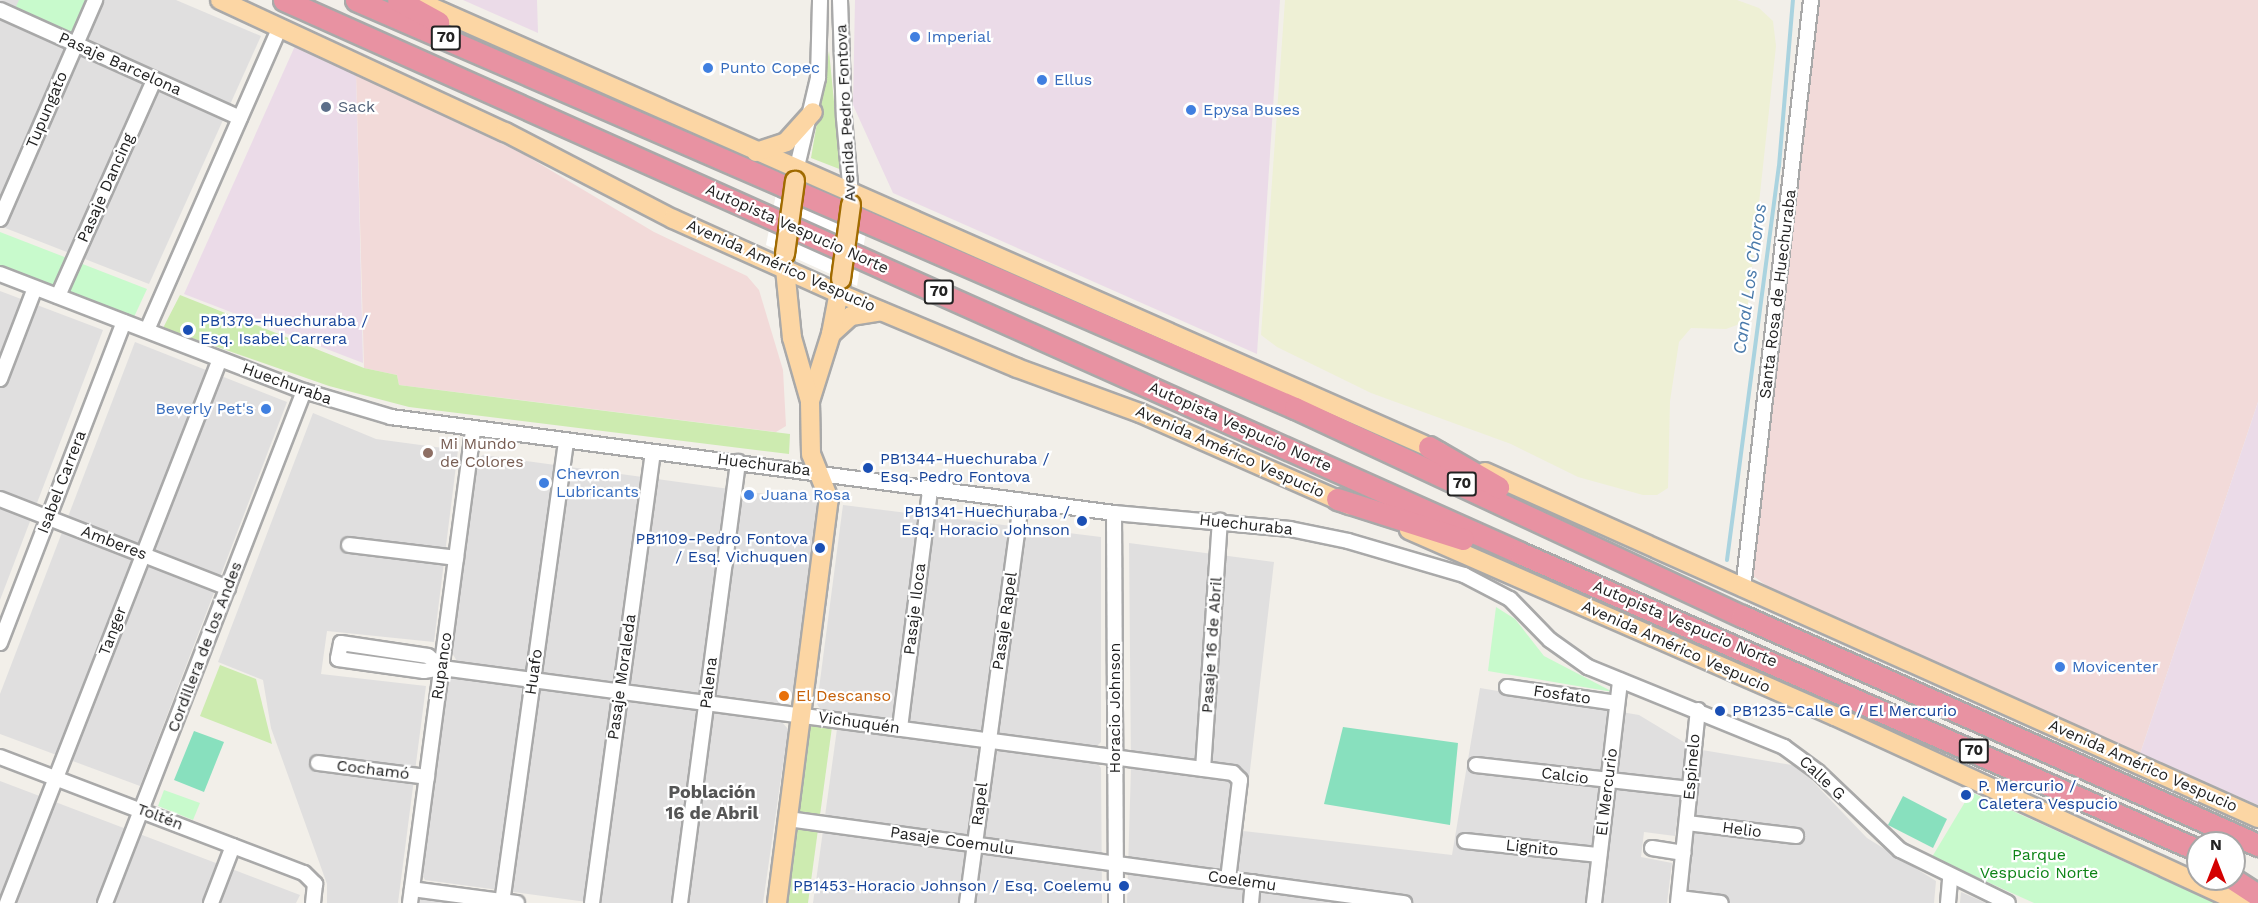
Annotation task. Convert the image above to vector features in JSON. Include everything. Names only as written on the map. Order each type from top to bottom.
[{"type":"highway","name":"Autopista Vespucio Norte","points":[[284,0],[1520,553],[2186,845]]},
{"type":"highway","name":"Autopista Vespucio Norte","points":[[356,0],[1295,408],[1628,564],[2258,845]]},
{"type":"highway","points":[[398,0],[536,77]]},
{"type":"highway","points":[[1429,447],[1628,564]]},
{"type":"highway","points":[[1337,499],[1449,535],[1520,553]]},
{"type":"highway","points":[[2154,830],[2186,850]]},
{"type":"main road","name":"Avenida Américo Vespucio","points":[[220,0],[505,132],[673,219],[784,260],[840,286],[881,311],[1017,368],[1140,412],[1835,716],[2242,903]]},
{"type":"main road","name":"Avenida Américo Vespucio","points":[[415,0],[756,152],[796,176],[1061,283],[2258,818]]},
{"type":"main road","points":[[756,152],[786,142],[813,112]]},
{"type":"main road","name":"Avenida Pedro Fontova","points":[[777,903],[829,504],[827,485],[811,454],[810,401],[792,338],[784,260],[796,176]]},
{"type":"main road","name":"Avenida Pedro Fontova","points":[[810,401],[831,334],[840,286],[851,200]]},
{"type":"main road","points":[[831,334],[851,316],[881,311]]},
{"type":"street","name":"Tupungato","points":[[0,219],[95,0]]},
{"type":"street","name":"Avenida Pedro Fontova","points":[[796,176],[813,112],[818,78],[820,0]]},
{"type":"street","name":"Avenida Pedro Fontova","points":[[840,0],[844,118],[851,200]]},
{"type":"street","name":"Santa Rosa de Huechuraba","points":[[1743,589],[1811,0]]},
{"type":"street","name":"Pasaje Barcelona","points":[[0,10],[240,118]]},
{"type":"street","points":[[147,330],[280,27]]},
{"type":"street","name":"Pasaje Dancing","points":[[58,296],[154,80]]},
{"type":"street","name":"Huechuraba","points":[[0,274],[304,391],[391,417],[473,430],[819,472],[1114,513],[1220,521],[1339,539],[1478,580],[1510,599],[1572,657],[1620,681]]},
{"type":"street","points":[[0,379],[35,288]]},
{"type":"street","name":"Isabel Carrera","points":[[0,643],[124,322]]},
{"type":"street","name":"Tanger","points":[[7,903],[220,359]]},
{"type":"street","name":"Cordillera de los Andes","points":[[105,903],[304,391]]},
{"type":"street","name":"Rupanco","points":[[411,896],[473,430]]},
{"type":"street","name":"Huafo","points":[[502,902],[566,441]]},
{"type":"street","name":"Pasaje Moraleda","points":[[592,903],[652,452]]},
{"type":"street","name":"Palena","points":[[680,903],[738,462]]},
{"type":"street","name":"Pasaje Iloca","points":[[900,728],[930,489]]},
{"type":"street","name":"Amberes","points":[[0,499],[228,588]]},
{"type":"street","name":"Pasaje Rapel","points":[[988,740],[1021,501]]},
{"type":"street","name":"Horacio Johnson","points":[[1114,513],[1116,903]]},
{"type":"street","name":"Pasaje 16 de Abril","points":[[1203,769],[1220,521]]},
{"type":"street","points":[[349,545],[456,558]]},
{"type":"street","name":"Vichuquén","points":[[442,668],[428,656],[341,643],[338,659],[424,671],[442,668],[620,691],[1203,769],[1239,777],[1228,879]]},
{"type":"street","name":"El Mercurio","points":[[1594,903],[1620,681]]},
{"type":"street","name":"Calle G","points":[[1620,681],[1698,710],[1796,754],[1886,839],[1950,878],[2008,903]]},
{"type":"street","name":"Fosfato","points":[[1508,687],[1617,703]]},
{"type":"street","name":"Espinelo","points":[[1687,823],[1698,710]]},
{"type":"street","name":"Rapel","points":[[967,903],[988,740]]},
{"type":"street","name":"Toltén","points":[[0,757],[304,873],[315,884],[313,903]]},
{"type":"street","name":"Cochamó","points":[[318,763],[427,777]]},
{"type":"street","name":"Calcio","points":[[1476,765],[1608,782],[1690,789]]},
{"type":"street","name":"Pasaje Coemulu","points":[[788,819],[1116,863]]},
{"type":"street","points":[[1687,823],[1678,900],[1720,903]]},
{"type":"street","name":"Helio","points":[[1687,823],[1796,836]]},
{"type":"street","name":"Lignito","points":[[1465,841],[1599,855]]},
{"type":"street","points":[[212,903],[233,846]]},
{"type":"street","points":[[1652,848],[1684,853]]},
{"type":"street","name":"Coelemu","points":[[1116,863],[1404,903]]},
{"type":"street","points":[[1948,903],[1950,878]]},
{"type":"street","points":[[1251,903],[1253,882]]},
{"type":"street","points":[[411,896],[517,903]]},
{"type":"shaded area","points":[[0,0],[176,0],[261,36],[149,284],[0,226]]},
{"type":"shaded area","points":[[463,0],[537,0],[538,33]]},
{"type":"shaded area","points":[[855,0],[1280,0],[1257,354],[893,193],[853,105]]},
{"type":"shaded area","name":"Movicenter","points":[[1805,0],[2258,0],[2258,402],[2140,754],[1795,607],[1752,575]]},
{"type":"shaded area","name":"Sack","points":[[295,46],[356,74],[363,363],[184,294]]},
{"type":"shaded area","points":[[356,74],[525,155],[654,232],[747,276],[759,290],[783,370],[786,426],[776,432],[399,385],[397,375],[364,368]]},
{"type":"shaded area","points":[[0,291],[103,330],[0,600]]},
{"type":"shaded area","points":[[135,342],[287,402],[140,786],[0,734],[0,694]]},
{"type":"shaded area","points":[[2258,402],[2258,805],[2140,754]]},
{"type":"shaded area","points":[[313,413],[376,439],[458,450],[434,642],[327,631],[321,674],[426,686],[398,903],[327,903],[327,884],[271,728],[263,680],[218,662]]},
{"type":"shaded area","points":[[483,455],[817,501],[792,699],[785,704],[457,661],[452,653],[477,459]]},
{"type":"shaded area","points":[[843,505],[1101,537],[1101,742],[1097,746],[821,710],[817,704]]},
{"type":"shaded area","points":[[1129,543],[1274,562],[1243,831],[1452,855],[1480,688],[1639,715],[1687,744],[1675,836],[1644,832],[1641,857],[1672,863],[1667,903],[1127,903],[1131,767]]},
{"type":"shaded area","points":[[454,677],[781,721],[788,729],[763,903],[594,903],[425,880],[422,875],[446,683]]},
{"type":"shaded area","points":[[837,729],[975,747],[979,753],[958,903],[813,903]]},
{"type":"shaded area","points":[[999,750],[1097,763],[1101,768],[1102,903],[975,903],[994,755]]},
{"type":"shaded area","points":[[1702,750],[1798,766],[1867,838],[1936,881],[1934,903],[1685,903]]},
{"type":"shaded area","points":[[0,781],[300,895],[296,903],[0,903]]},
{"type":"shaded area","points":[[1961,892],[1986,903],[1960,903]]},
{"type":"shaded area","points":[[425,895],[479,903],[418,903]]},
{"type":"green space","points":[[19,0],[90,0],[74,39],[13,13]]},
{"type":"green space","points":[[1285,0],[1737,0],[1759,8],[1773,21],[1776,46],[1747,314],[1745,322],[1726,329],[1691,328],[1679,342],[1670,401],[1668,488],[1657,495],[1643,495],[1578,477],[1511,444],[1371,393],[1277,347],[1261,335]]},
{"type":"green space","points":[[829,51],[838,142],[842,170],[811,158]]},
{"type":"green space","points":[[0,232],[147,289],[134,317],[0,268]]},
{"type":"green space","points":[[180,295],[364,368],[397,375],[399,385],[790,434],[789,454],[409,407],[329,386],[163,328]]},
{"type":"green space","points":[[1496,607],[1515,619],[1544,656],[1613,692],[1488,671]]},
{"type":"green space","points":[[220,665],[256,679],[272,744],[200,716]]},
{"type":"green space","points":[[807,724],[832,727],[808,903],[783,903]]},
{"type":"green space","points":[[1343,727],[1458,743],[1450,825],[1324,804]]},
{"type":"green space","points":[[194,731],[224,742],[204,792],[174,780]]},
{"type":"green space","points":[[164,790],[200,803],[193,820],[158,806]]},
{"type":"green space","name":"Parque Vespucio Norte","points":[[1971,792],[2215,903],[2034,903],[1932,857]]},
{"type":"green space","points":[[1903,796],[1947,819],[1933,848],[1888,825]]},
{"type":"pier","points":[[780,174],[869,213],[857,286],[766,245]]},
{"type":"waterway","name":"Canal Los Choros","points":[[1727,560],[1779,166],[1793,0]]},
{"type":"place","name":"Imperial","points":[[915,37]]},
{"type":"place","name":"Punto Copec","points":[[708,68]]},
{"type":"place","name":"Ellus","points":[[1042,80]]},
{"type":"place","name":"Sack","points":[[326,107]]},
{"type":"place","name":"Epysa Buses","points":[[1191,110]]},
{"type":"place","name":"PB1379-Huechuraba / Esq. Isabel Carrera","points":[[188,330]]},
{"type":"place","name":"Beverly Pet's","points":[[266,409]]},
{"type":"place","name":"Mi Mundo de Colores","points":[[428,453]]},
{"type":"place","name":"PB1344-Huechuraba / Esq. Pedro Fontova","points":[[868,468]]},
{"type":"place","name":"Chevron Lubricants","points":[[544,483]]},
{"type":"place","name":"Juana Rosa","points":[[749,495]]},
{"type":"place","name":"PB1341-Huechuraba / Esq. Horacio Johnson","points":[[1082,521]]},
{"type":"place","name":"PB1109-Pedro Fontova / Esq. Vichuquen","points":[[820,548]]},
{"type":"place","name":"Movicenter","points":[[2060,667]]},
{"type":"place","name":"El Descanso","points":[[784,696]]},
{"type":"place","name":"PB1235-Calle G / El Mercurio","points":[[1720,711]]},
{"type":"place","name":"P. Mercurio / Caletera Vespucio","points":[[1966,795]]},
{"type":"place","name":"PB1453-Horacio Johnson / Esq. Coelemu","points":[[1124,886]]},
{"type":"district","name":"Población 16 de Abril","points":[[712,803]]}]
